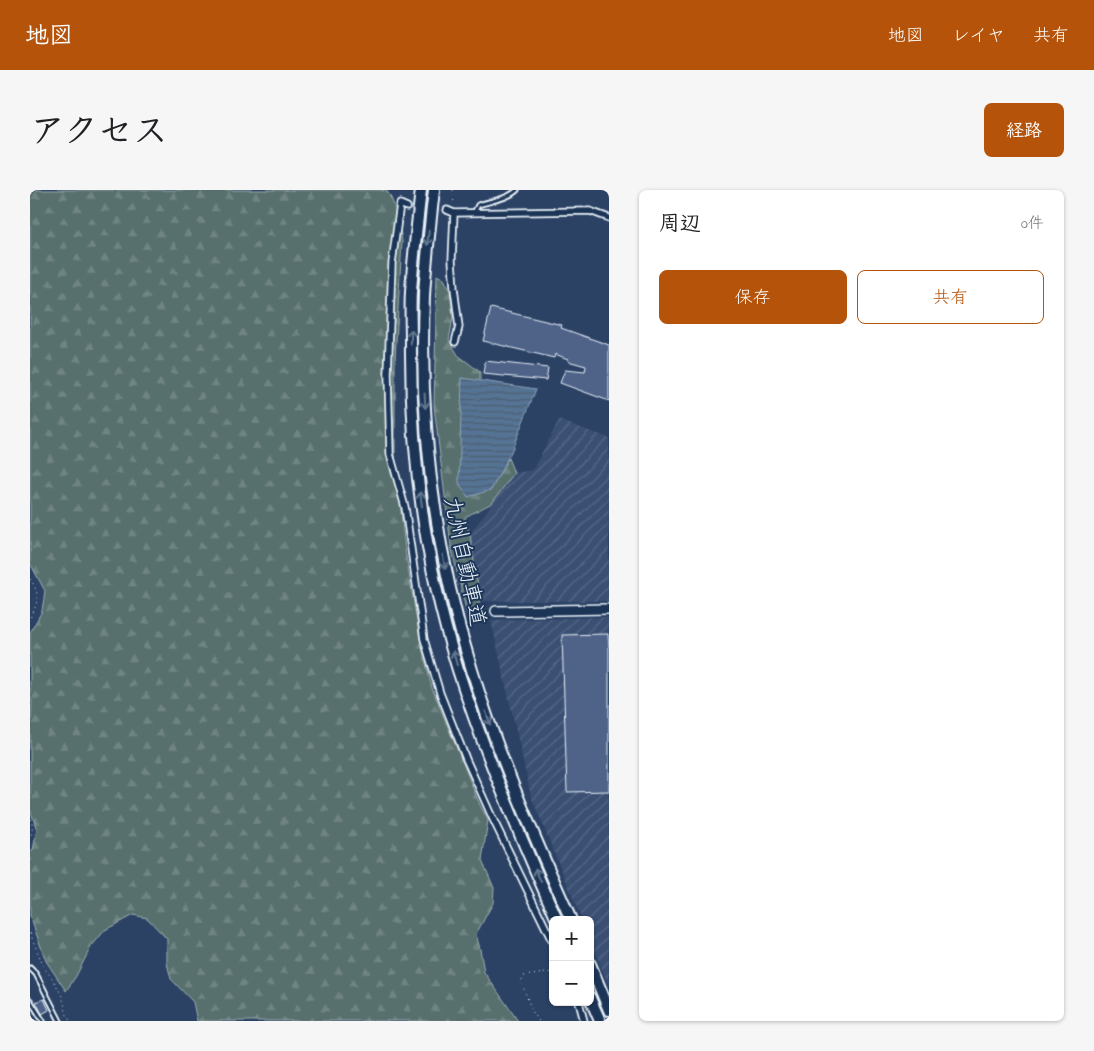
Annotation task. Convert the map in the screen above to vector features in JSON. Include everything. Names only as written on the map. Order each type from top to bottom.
[{"type":"highway","name":"九州自動車道","points":[[421,190],[416,226],[411,294],[410,367],[416,466],[432,565],[442,612],[467,698],[489,759],[555,916]]},
{"type":"highway","name":"九州自動車道","points":[[434,190],[424,296],[423,370],[429,464],[444,562],[452,601],[485,711],[525,814],[569,916]]},
{"type":"highway","points":[[594,974],[609,1010]]},
{"type":"highway","points":[[593,1006],[600,1021]]},
{"type":"street","points":[[407,206],[400,204],[392,263],[388,374],[390,454],[405,507],[424,640],[440,693],[466,759],[549,935]]},
{"type":"street","points":[[446,210],[454,214],[590,211],[609,218]]},
{"type":"street","points":[[454,214],[452,260],[460,326],[455,342]]},
{"type":"street","points":[[496,611],[609,609]]},
{"type":"street","points":[[580,1006],[584,1021]]},
{"type":"lane","points":[[474,213],[478,205],[501,198],[517,190]]},
{"type":"lane","points":[[30,968],[36,974],[60,1021]]},
{"type":"lane","points":[[30,1000],[43,1021]]},
{"type":"path","points":[[382,190],[400,204]]},
{"type":"path","points":[[453,190],[454,214]]},
{"type":"path","points":[[30,579],[37,592],[37,602],[30,618]]},
{"type":"path","points":[[30,819],[33,829],[30,838]]},
{"type":"path","points":[[30,934],[44,968],[62,996],[70,1021]]},
{"type":"path","points":[[539,1021],[532,1011],[522,982],[524,976],[549,973]]},
{"type":"shaded area","points":[[462,378],[536,389],[511,452],[491,490],[468,497],[459,483]]},
{"type":"shaded area","points":[[559,420],[609,438],[609,601],[480,601],[470,534],[514,473],[533,470]]},
{"type":"shaded area","points":[[609,617],[609,986],[594,950],[594,916],[580,916],[531,796],[491,620]]},
{"type":"green space","points":[[30,190],[386,190],[392,200],[397,214],[402,241],[395,359],[395,454],[405,550],[420,639],[432,688],[480,805],[488,820],[482,860],[494,888],[493,903],[476,934],[484,972],[518,1021],[197,1021],[193,1002],[171,979],[167,963],[167,939],[147,918],[133,915],[105,930],[91,947],[66,991],[46,961],[30,916],[30,853],[33,850],[37,830],[30,809],[30,722],[32,702],[30,695],[30,633],[42,611],[45,591],[30,563]]},
{"type":"green space","points":[[437,275],[444,279],[450,291],[453,318],[449,340],[458,355],[480,372],[480,381],[462,379],[491,490],[508,458],[514,473],[492,503],[465,517],[470,534],[480,601],[468,618],[451,546],[434,406]]},
{"type":"building","points":[[491,308],[562,325],[561,328],[609,345],[609,401],[560,383],[565,370],[585,372],[586,366],[568,361],[568,359],[555,354],[554,358],[483,341]]},
{"type":"building","points":[[485,361],[548,368],[546,380],[483,374]]},
{"type":"building","points":[[608,634],[609,791],[567,792],[562,635]]},
{"type":"building","points":[[44,999],[49,1010],[42,1014],[36,1002]]},
{"type":"tunnel","points":[[407,207],[447,210]]}]
